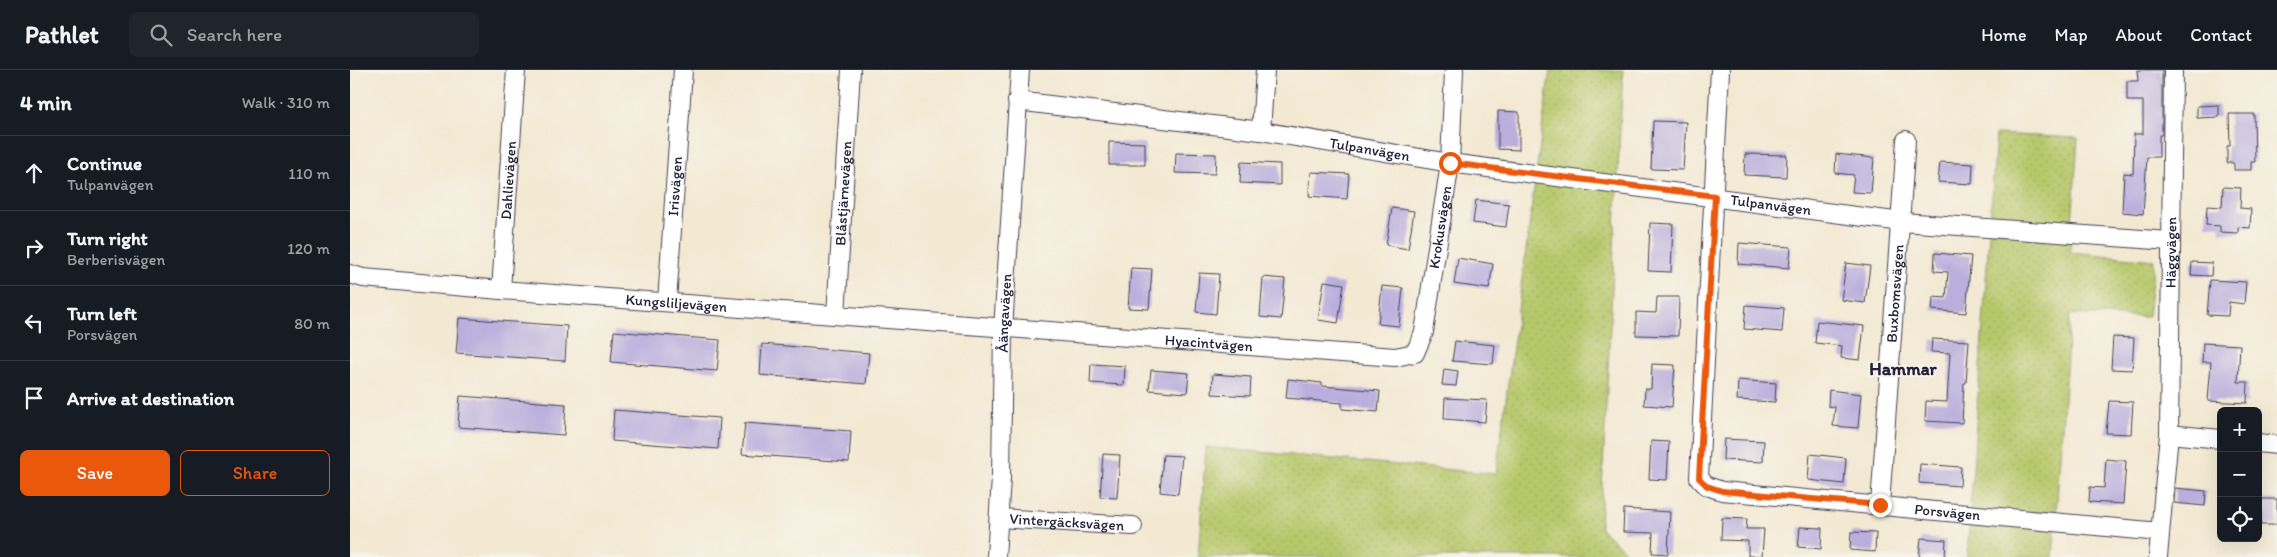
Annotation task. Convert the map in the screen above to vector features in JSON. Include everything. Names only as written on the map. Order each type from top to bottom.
[{"type":"street","name":"Dahlievägen","points":[[501,290],[516,70]]},
{"type":"street","name":"Irisvägen","points":[[667,302],[684,70]]},
{"type":"street","name":"Blåstjärnevägen","points":[[836,315],[851,70]]},
{"type":"street","name":"Åängavägen","points":[[996,557],[999,518],[1003,329],[1020,70]]},
{"type":"street","points":[[1261,131],[1265,70]]},
{"type":"street","name":"Krokusvägen","points":[[1415,353],[1424,332],[1450,163],[1454,70]]},
{"type":"street","points":[[1715,196],[1720,70]]},
{"type":"street","name":"Häggvägen","points":[[2158,557],[2169,434],[2173,70]]},
{"type":"street","name":"Tulpanvägen","points":[[1017,101],[1261,131],[1450,163],[1715,196],[1902,222],[2170,241]]},
{"type":"street","name":"Buxbomsvägen","points":[[1880,505],[1902,222],[1906,140]]},
{"type":"street","name":"Porsvägen","points":[[1715,196],[1699,478],[1707,486],[1722,491],[2160,532]]},
{"type":"street","name":"Kungsliljevägen","points":[[350,274],[363,278],[501,290],[1003,329]]},
{"type":"street","name":"Hyacintvägen","points":[[1003,329],[1395,356],[1415,353]]},
{"type":"street","points":[[2169,434],[2217,439]]},
{"type":"street","points":[[2262,443],[2277,445]]},
{"type":"street","name":"Vintergäcksvägen","points":[[999,518],[1133,526]]},
{"type":"green space","points":[[1550,70],[1623,70],[1600,528],[1632,557],[1198,557],[1206,447],[1496,474]]},
{"type":"green space","points":[[1996,134],[2078,138],[2070,252],[2154,260],[2148,317],[2070,314],[2053,557],[1967,557]]},
{"type":"building","points":[[2137,70],[2162,70],[2162,135],[2159,135],[2159,157],[2147,157],[2143,214],[2122,212],[2124,173],[2133,174],[2134,134],[2143,134],[2143,101],[2127,101],[2127,81],[2138,81]]},
{"type":"building","points":[[2219,105],[2219,117],[2197,118],[2197,106]]},
{"type":"building","points":[[1498,111],[1519,112],[1519,150],[1498,149]]},
{"type":"building","points":[[2229,114],[2254,114],[2255,162],[2251,162],[2251,170],[2234,170],[2234,163],[2227,163],[2227,146],[2230,146]]},
{"type":"building","points":[[1653,121],[1686,122],[1683,170],[1651,169]]},
{"type":"building","points":[[1109,142],[1145,143],[1145,165],[1109,165]]},
{"type":"building","points":[[1176,153],[1216,154],[1215,174],[1175,173]]},
{"type":"building","points":[[1745,154],[1787,155],[1786,177],[1744,175]]},
{"type":"building","points":[[1836,154],[1874,158],[1871,193],[1852,192],[1854,175],[1835,173]]},
{"type":"building","points":[[1241,162],[1280,164],[1280,185],[1240,183]]},
{"type":"building","points":[[1940,162],[1973,164],[1972,184],[1938,182]]},
{"type":"building","points":[[1311,172],[1349,174],[1347,199],[1309,196]]},
{"type":"building","points":[[2223,187],[2241,188],[2240,208],[2251,209],[2250,228],[2238,227],[2238,233],[2220,232],[2220,226],[2206,225],[2207,206],[2222,207]]},
{"type":"building","points":[[1476,200],[1509,204],[1506,227],[1473,223]]},
{"type":"building","points":[[1392,208],[1414,211],[1408,249],[1386,245]]},
{"type":"building","points":[[1650,223],[1673,224],[1671,272],[1648,271]]},
{"type":"building","points":[[1739,243],[1791,247],[1789,268],[1738,264]]},
{"type":"building","points":[[1935,253],[1971,256],[1966,313],[1932,310],[1933,297],[1946,298],[1948,272],[1934,271]]},
{"type":"building","points":[[1458,258],[1493,264],[1489,289],[1454,284]]},
{"type":"building","points":[[2192,262],[2212,263],[2211,276],[2191,275]]},
{"type":"building","points":[[1846,263],[1870,266],[1865,303],[1841,300]]},
{"type":"building","points":[[1131,268],[1152,269],[1149,309],[1128,308]]},
{"type":"building","points":[[1199,273],[1219,274],[1216,314],[1196,312]]},
{"type":"building","points":[[1263,277],[1285,279],[1281,319],[1260,317]]},
{"type":"building","points":[[2210,280],[2246,282],[2244,304],[2229,302],[2228,316],[2207,315]]},
{"type":"building","points":[[1324,281],[1344,284],[1338,323],[1318,320]]},
{"type":"building","points":[[1382,286],[1403,288],[1399,326],[1378,324]]},
{"type":"building","points":[[1657,297],[1679,297],[1678,336],[1636,335],[1636,312],[1656,313]]},
{"type":"building","points":[[1746,305],[1784,308],[1782,332],[1744,329]]},
{"type":"building","points":[[459,318],[567,326],[565,361],[456,353]]},
{"type":"building","points":[[1817,321],[1864,326],[1860,360],[1841,358],[1842,346],[1815,343]]},
{"type":"building","points":[[614,331],[720,340],[717,371],[611,362]]},
{"type":"building","points":[[2113,337],[2134,338],[2132,370],[2111,369]]},
{"type":"building","points":[[1932,339],[1969,341],[1962,423],[1925,421],[1926,401],[1947,402],[1950,353],[1931,352]]},
{"type":"building","points":[[1455,341],[1495,345],[1493,364],[1452,361]]},
{"type":"building","points":[[2203,343],[2240,345],[2238,382],[2248,382],[2247,403],[2208,401],[2211,362],[2202,362]]},
{"type":"building","points":[[762,344],[869,353],[866,384],[760,375]]},
{"type":"building","points":[[1091,364],[1125,366],[1124,385],[1090,383]]},
{"type":"building","points":[[1652,364],[1675,365],[1672,407],[1644,405],[1645,389],[1651,389]]},
{"type":"building","points":[[1444,369],[1458,371],[1456,386],[1442,385]]},
{"type":"building","points":[[1151,370],[1189,373],[1187,393],[1149,390]]},
{"type":"building","points":[[1213,374],[1251,377],[1250,396],[1212,394]]},
{"type":"building","points":[[1288,379],[1322,383],[1322,386],[1380,391],[1378,412],[1342,409],[1342,403],[1286,398]]},
{"type":"building","points":[[1738,380],[1776,383],[1775,402],[1737,400]]},
{"type":"building","points":[[1829,390],[1861,394],[1858,428],[1833,426],[1835,407],[1828,406]]},
{"type":"building","points":[[460,396],[566,404],[564,435],[458,427]]},
{"type":"building","points":[[1445,398],[1487,400],[1485,422],[1444,419]]},
{"type":"building","points":[[2109,401],[2133,402],[2131,434],[2106,433]]},
{"type":"building","points":[[614,410],[720,418],[718,449],[612,441]]},
{"type":"building","points":[[745,423],[851,431],[849,462],[742,454]]},
{"type":"building","points":[[1724,439],[1764,441],[1763,462],[1723,460]]},
{"type":"building","points":[[1651,441],[1669,442],[1667,480],[1649,479]]},
{"type":"building","points":[[1103,454],[1120,455],[1117,498],[1100,497]]},
{"type":"building","points":[[1810,454],[1846,458],[1844,484],[1808,480]]},
{"type":"building","points":[[1163,455],[1182,456],[1178,494],[1160,492]]},
{"type":"building","points":[[2106,459],[2126,461],[2123,504],[2089,502],[2090,487],[2104,488]]},
{"type":"building","points":[[1920,464],[1961,467],[1960,486],[1919,483]]},
{"type":"building","points":[[2175,488],[2206,491],[2205,506],[2174,503]]},
{"type":"building","points":[[2262,499],[2277,499],[2277,525],[2262,525]]},
{"type":"building","points":[[1624,509],[1670,512],[1668,554],[1652,553],[1653,533],[1623,532]]},
{"type":"building","points":[[1722,518],[1747,519],[1746,529],[1764,529],[1762,556],[1748,556],[1748,541],[1721,540]]},
{"type":"building","points":[[1800,527],[1822,528],[1821,549],[1798,547]]},
{"type":"building","points":[[1851,532],[1876,533],[1875,552],[1850,550]]},
{"type":"building","points":[[1921,538],[1946,540],[1945,557],[1919,557]]},
{"type":"district","name":"Hammar","points":[[1903,369]]},
{"type":"route","points":[[1450,163],[1715,196],[1699,478],[1707,486],[1722,491],[1880,505]]}]
